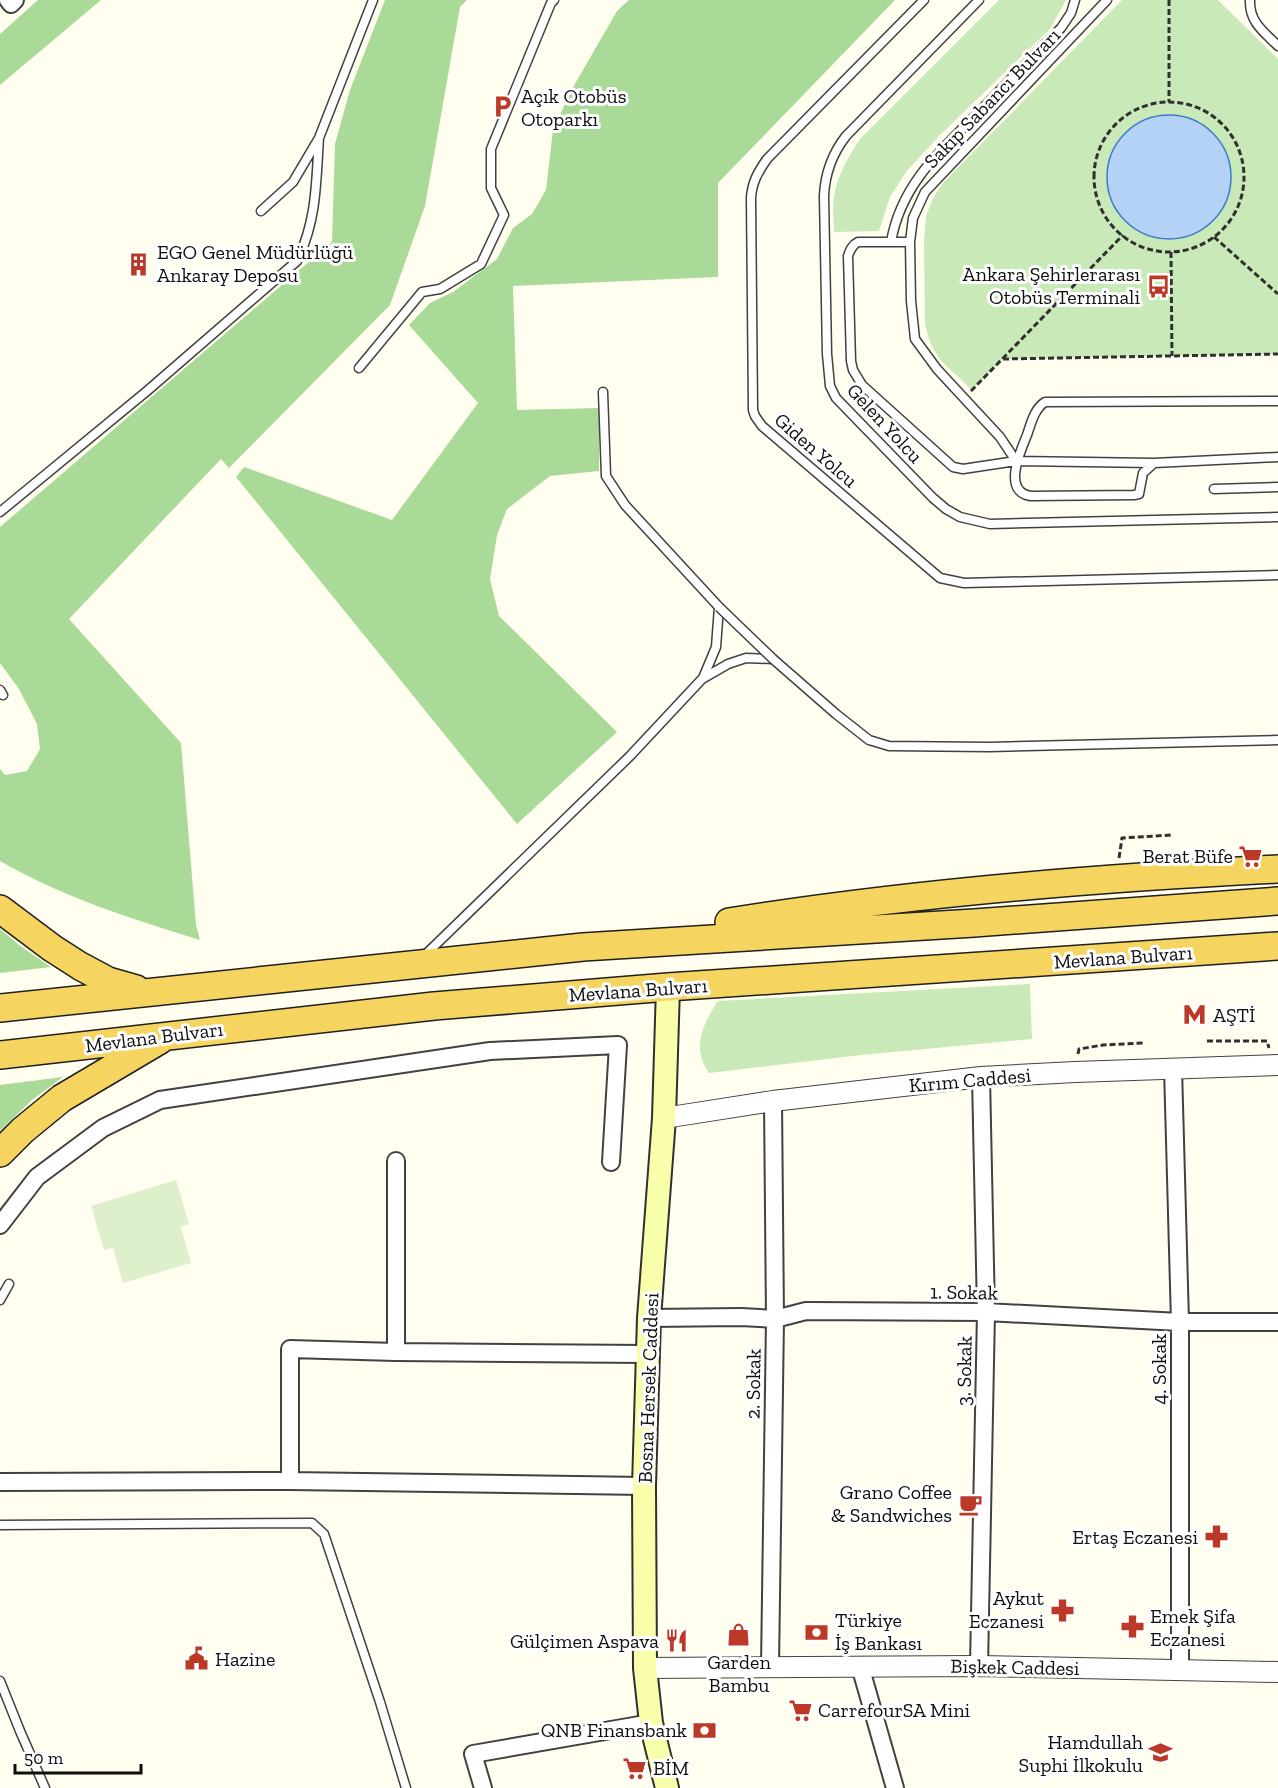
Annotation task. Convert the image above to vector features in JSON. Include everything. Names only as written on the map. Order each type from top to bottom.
[{"type":"highway","points":[[583,947],[886,899],[1116,878],[1278,869]]},
{"type":"highway","points":[[0,1008],[583,947],[974,923],[1278,901]]},
{"type":"highway","points":[[0,909],[80,966],[108,981],[143,992]]},
{"type":"highway","name":"Mevlana Bulvarı","points":[[0,1055],[434,1006],[668,987],[1278,946]]},
{"type":"highway","points":[[0,1153],[23,1130],[62,1098],[168,1035]]},
{"type":"main road","name":"Bosna Hersek Caddesi","points":[[667,1788],[651,1723],[645,1668],[644,1486],[649,1318],[664,1118],[668,987]]},
{"type":"street","points":[[0,1225],[37,1177],[103,1128],[160,1100],[490,1051],[618,1045],[611,1162]]},
{"type":"street","name":"Kırım Caddesi","points":[[664,1118],[773,1101],[981,1077],[1278,1065]]},
{"type":"street","name":"4. Sokak","points":[[1173,1068],[1180,1322],[1180,1670]]},
{"type":"street","name":"3. Sokak","points":[[979,1666],[986,1312],[981,1077]]},
{"type":"street","name":"2. Sokak","points":[[770,1666],[775,1319],[773,1101]]},
{"type":"street","points":[[396,1161],[396,1352]]},
{"type":"street","name":"1. Sokak","points":[[649,1318],[775,1319],[806,1311],[986,1312],[1180,1322],[1278,1322]]},
{"type":"street","points":[[290,1482],[290,1348],[396,1352],[649,1354]]},
{"type":"street","points":[[0,1482],[290,1482],[644,1486]]},
{"type":"street","points":[[860,1666],[895,1788]]},
{"type":"street","name":"Bişkek Caddesi","points":[[645,1668],[979,1666],[1278,1672]]},
{"type":"street","points":[[483,1788],[473,1754],[651,1723]]},
{"type":"lane","points":[[261,211],[293,182],[319,138],[373,0]]},
{"type":"lane","points":[[358,368],[422,292],[440,289],[481,264],[504,215],[491,188],[491,149],[554,0]]},
{"type":"lane","name":"Giden Yolcu","points":[[924,0],[767,159],[752,185],[752,333],[755,416],[762,426],[944,580],[964,583],[1278,575]]},
{"type":"lane","name":"Gelen Yolcu","points":[[979,0],[846,136],[829,163],[824,196],[827,354],[830,386],[836,398],[933,498],[953,514],[972,521],[990,524],[1278,517]]},
{"type":"lane","points":[[891,242],[898,213],[924,169],[1061,28],[1071,13],[1075,0]]},
{"type":"lane","name":"Sakıp Sabancı Bulvarı","points":[[1016,461],[1000,437],[937,369],[915,339],[911,301],[910,242],[913,218],[925,192],[1107,0]]},
{"type":"lane","points":[[1250,0],[1254,21],[1278,46]]},
{"type":"lane","points":[[0,512],[147,391],[297,261],[307,242],[315,208],[319,138]]},
{"type":"lane","points":[[910,242],[858,242],[854,244],[848,256],[851,362],[862,384],[952,467],[963,469],[1016,461],[1154,463],[1278,457]]},
{"type":"lane","points":[[603,392],[606,476],[625,505],[719,607],[804,688],[869,740],[889,746],[990,747],[1278,740]]},
{"type":"lane","points":[[1154,463],[1143,473],[1138,494],[1134,495],[1031,496],[1023,495],[1016,486],[1016,461],[1036,413],[1045,402],[1278,400]]},
{"type":"lane","points":[[1214,489],[1278,487]]},
{"type":"lane","points":[[702,679],[716,647],[719,607]]},
{"type":"lane","points":[[417,963],[630,756],[702,679],[716,670],[746,658],[773,659]]},
{"type":"lane","points":[[0,1300],[9,1284]]},
{"type":"lane","points":[[0,1525],[312,1523],[324,1534],[406,1788]]},
{"type":"lane","points":[[0,1681],[45,1788]]},
{"type":"path","points":[[1169,0],[1169,102]]},
{"type":"path","points":[[1169,102],[1193,105],[1210,114],[1229,132],[1240,154],[1244,173],[1241,196],[1229,222],[1214,237],[1194,248],[1171,252],[1141,246],[1123,235],[1105,215],[1099,202],[1095,179],[1097,157],[1110,131],[1126,116],[1144,106],[1169,102]]},
{"type":"path","points":[[965,398],[1123,235]]},
{"type":"path","points":[[1214,237],[1278,294]]},
{"type":"path","points":[[1171,252],[1172,356]]},
{"type":"path","points":[[1003,359],[1278,354]]},
{"type":"path","points":[[1122,838],[1172,835]]},
{"type":"path","points":[[1207,1041],[1241,1040]]},
{"type":"path","points":[[1103,1045],[1143,1043]]},
{"type":"green space","points":[[38,0],[101,0],[0,85],[0,34]]},
{"type":"green space","points":[[385,0],[467,0],[460,7],[425,206],[390,305],[229,468],[221,459],[69,619],[181,743],[196,925],[200,940],[73,896],[0,861],[0,769],[5,775],[27,771],[40,749],[37,724],[19,689],[0,663],[0,527],[332,242],[335,144],[350,90]]},
{"type":"green space","points":[[629,0],[895,0],[718,183],[718,277],[513,286],[517,410],[599,408],[599,471],[550,476],[507,509],[497,535],[490,579],[499,616],[617,732],[517,824],[236,477],[244,467],[392,520],[478,403],[409,325],[430,303],[453,292],[497,259],[513,228],[532,214],[546,190],[553,130],[572,89],[617,11]]},
{"type":"green space","points":[[999,0],[1066,0],[1050,29],[939,136],[906,172],[890,197],[879,231],[834,232],[835,189],[860,139]]},
{"type":"green space","points":[[1122,0],[1218,0],[1278,59],[1278,354],[1003,359],[972,390],[941,361],[931,345],[925,325],[926,216],[933,198],[943,183]]},
{"type":"green space","points":[[0,929],[19,945],[51,967],[0,973]]},
{"type":"green space","points":[[1030,984],[1032,1039],[861,1055],[709,1073],[701,1054],[701,1036],[718,1001]]},
{"type":"green space","points":[[63,1077],[32,1100],[0,1131],[0,1085]]},
{"type":"green space","points":[[176,1180],[189,1224],[181,1227],[191,1263],[123,1283],[113,1248],[104,1250],[91,1206]]},
{"type":"water","points":[[1169,115],[1193,119],[1213,133],[1227,153],[1231,177],[1227,201],[1213,221],[1193,235],[1169,239],[1145,235],[1125,221],[1111,201],[1107,177],[1111,153],[1125,133],[1145,119]]},
{"type":"place","name":"Açık Otobüs Otoparkı","points":[[503,107]]},
{"type":"place","name":"EGO Genel Müdürlüğü Ankaray Deposu","points":[[139,264]]},
{"type":"place","name":"Ankara Şehirlerarası Otobüs Terminali","points":[[1158,286]]},
{"type":"place","name":"Berat Büfe","points":[[1251,856]]},
{"type":"place","name":"AŞTİ","points":[[1195,1015]]},
{"type":"place","name":"Grano Coffee & Sandwiches","points":[[970,1504]]},
{"type":"place","name":"Ertaş Eczanesi","points":[[1216,1537]]},
{"type":"place","name":"Aykut Eczanesi","points":[[1062,1610]]},
{"type":"place","name":"Emek Şifa Eczanesi","points":[[1132,1627]]},
{"type":"place","name":"Türkiye İş Bankası","points":[[817,1632]]},
{"type":"place","name":"Garden Bambu","points":[[739,1635]]},
{"type":"place","name":"Gülçimen Aspava","points":[[677,1641]]},
{"type":"place","name":"Hazine","points":[[197,1659]]},
{"type":"place","name":"CarrefourSA Mini","points":[[800,1710]]},
{"type":"place","name":"QNB Finansbank","points":[[705,1730]]},
{"type":"place","name":"Hamdullah Suphi İlkokulu","points":[[1161,1753]]},
{"type":"place","name":"BİM","points":[[635,1768]]}]
